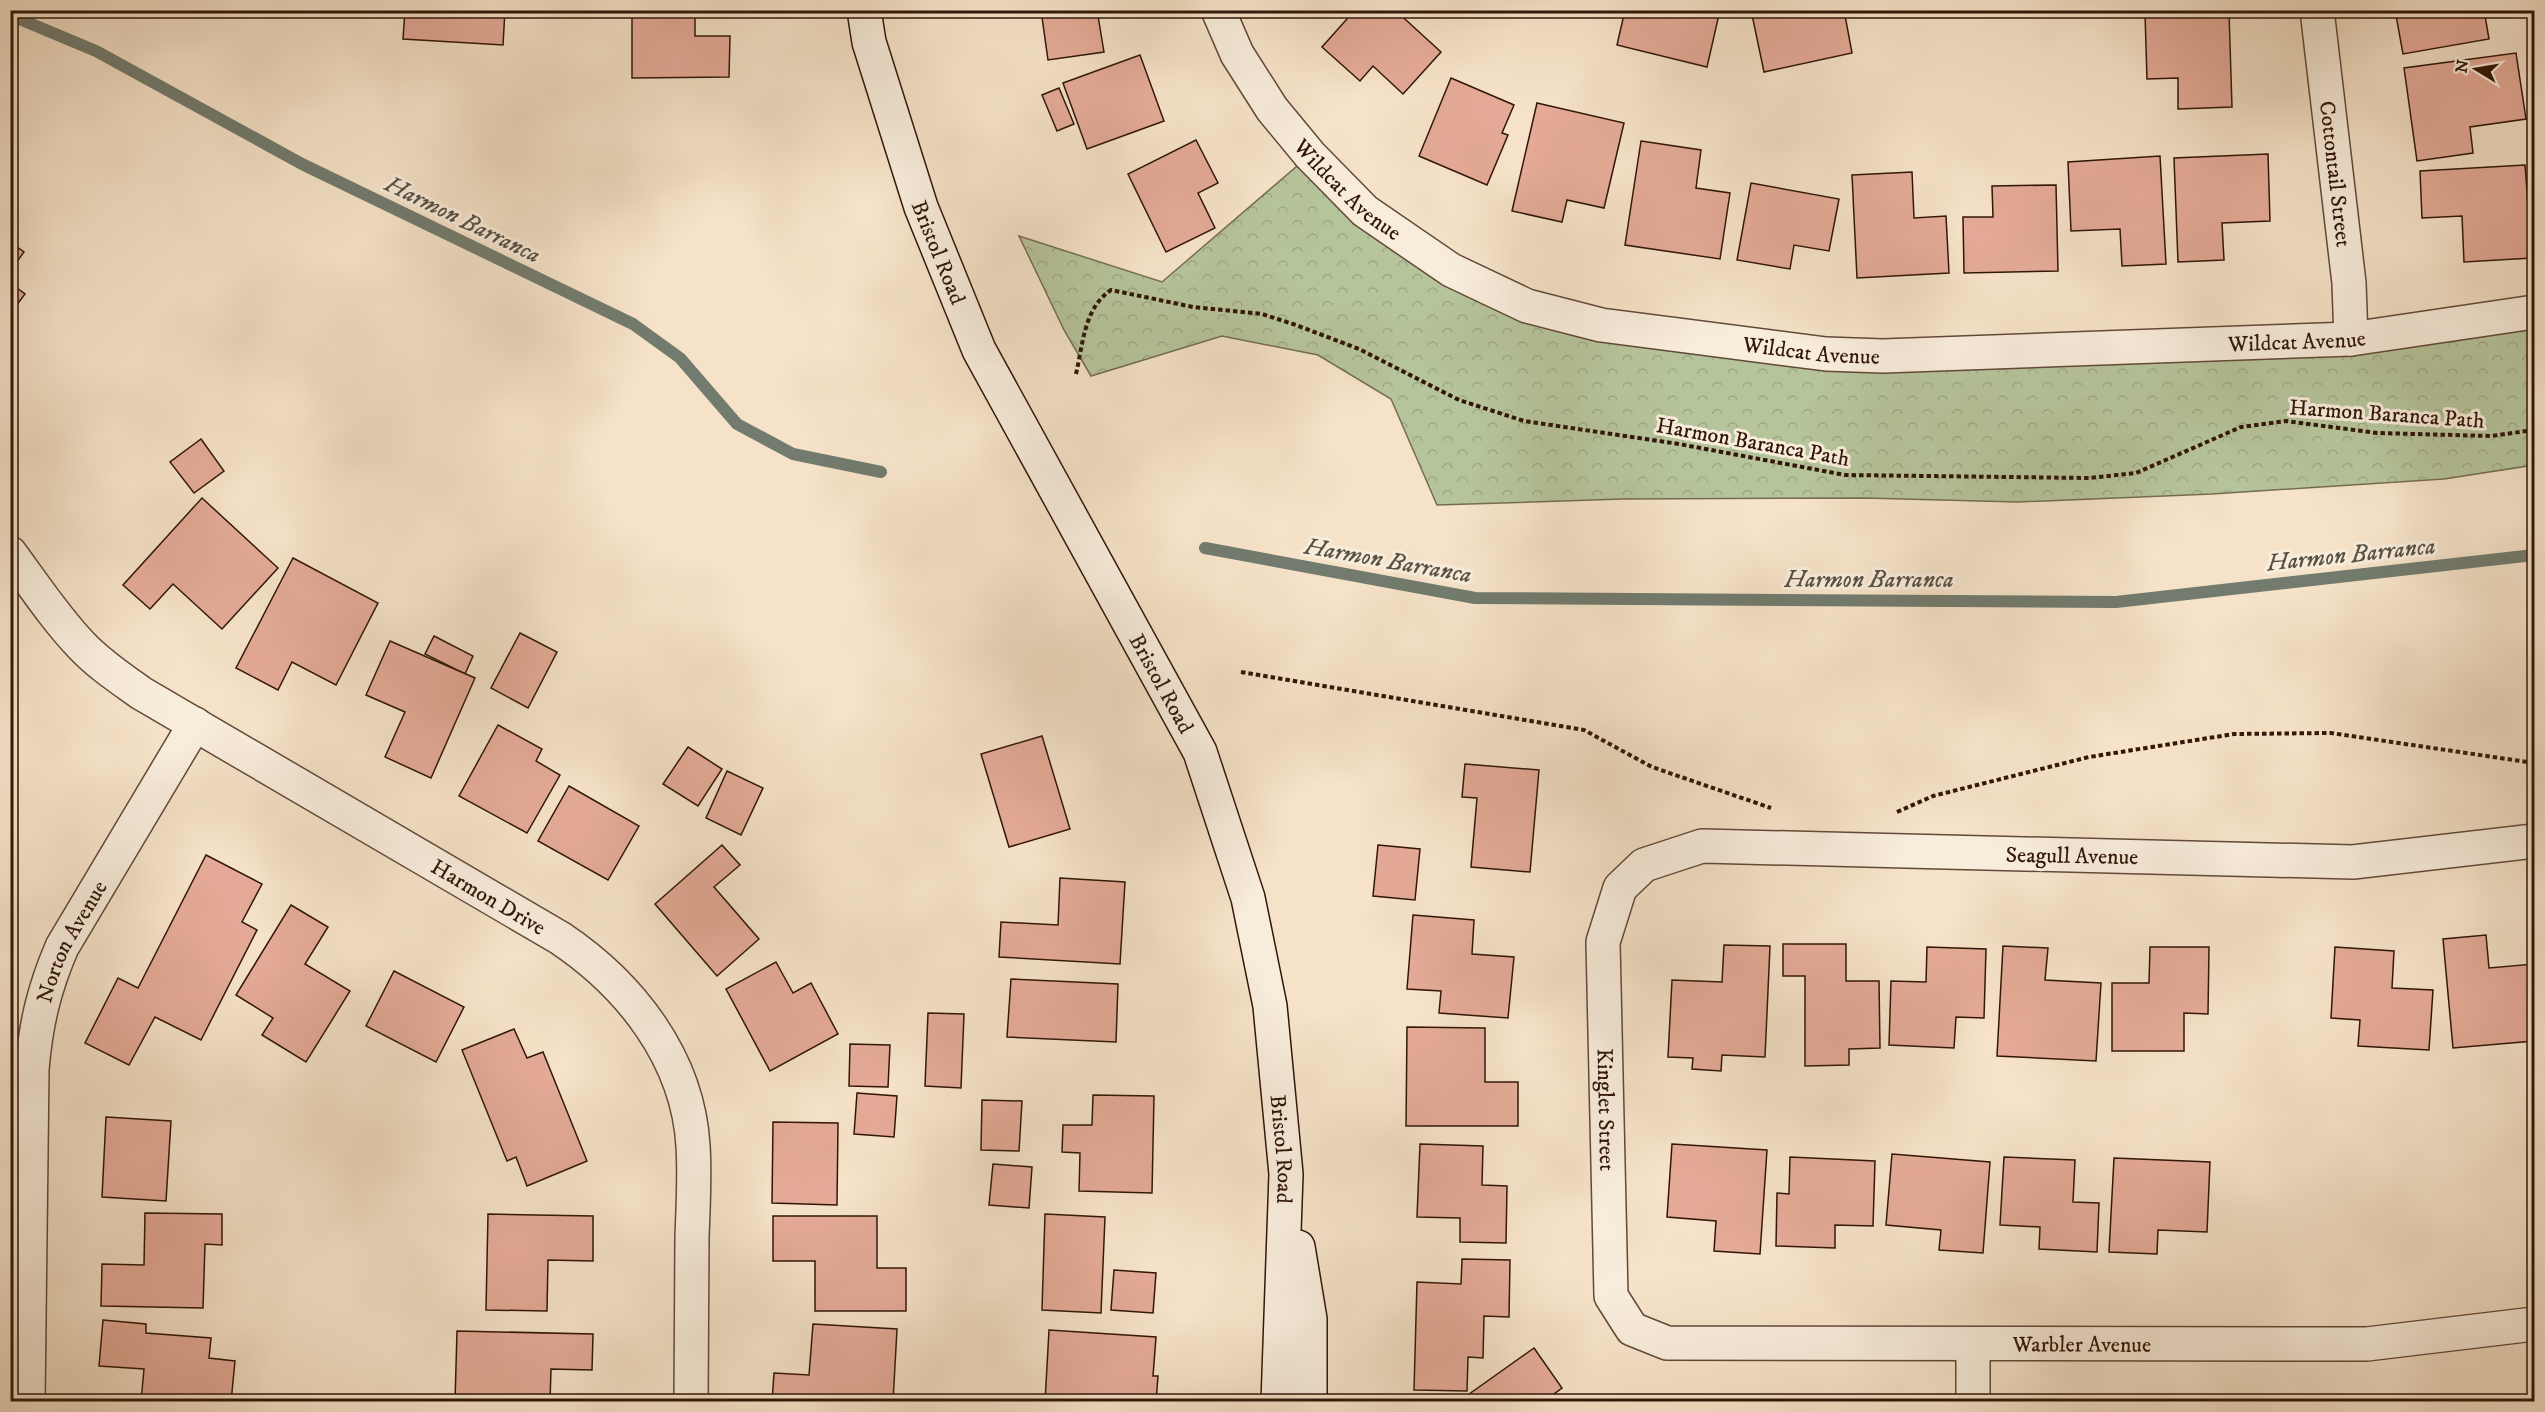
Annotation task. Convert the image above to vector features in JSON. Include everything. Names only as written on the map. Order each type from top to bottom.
[{"type":"street","name":"Bristol Road","points":[[864,10],[869,42],[921,207],[979,350],[1200,752],[1248,898],[1270,1006],[1286,1174],[1278,1401]]},
{"type":"street","name":"Wildcat Avenue","points":[[1218,10],[1238,54],[1272,109],[1310,154],[1365,211],[1451,270],[1527,306],[1601,326],[1826,354],[1860,355],[2351,339],[2535,312]]},
{"type":"street","name":"Cottontail Street","points":[[2317,10],[2349,283],[2351,339]]},
{"type":"street","name":"Harmon Drive","points":[[10,553],[82,646],[141,693],[560,938],[620,985],[646,1019],[670,1058],[685,1101],[693,1144],[691,1401]]},
{"type":"street","name":"Norton Avenue","points":[[28,1401],[32,1069],[36,1025],[45,986],[62,947],[195,724]]},
{"type":"street","name":"Seagull Avenue","points":[[1620,888],[1644,865],[1702,846],[2353,862],[2535,841]]},
{"type":"street","name":"Kinglet Street","points":[[1620,888],[1602,942],[1611,1296],[1632,1329]]},
{"type":"street","points":[[1286,1174],[1310,1319],[1310,1401]]},
{"type":"street","name":"Warbler Avenue","points":[[1632,1329],[1667,1343],[2367,1344],[2535,1324]]},
{"type":"street","points":[[1973,1345],[1973,1401]]},
{"type":"path","name":"Harmon Baranca Path","points":[[1076,374],[1092,307],[1111,290],[1193,307],[1262,314],[1359,349],[1459,400],[1524,422],[1679,444],[1845,475],[2089,478],[2136,473],[2241,428],[2286,421],[2377,433],[2491,436],[2535,430]]},
{"type":"path","points":[[1241,672],[1584,730],[1652,767],[1779,811]]},
{"type":"path","points":[[1890,814],[1933,796],[2089,757],[2234,734],[2331,733],[2535,763]]},
{"type":"green space","points":[[1310,155],[1527,306],[1826,354],[2534,312],[2534,465],[2444,479],[2212,494],[2017,502],[1866,498],[1623,499],[1437,505],[1391,399],[1318,355],[1222,336],[1091,376],[1064,330],[1019,236],[1162,282]]},
{"type":"building","points":[[405,10],[505,10],[503,45],[403,39]]},
{"type":"building","points":[[632,10],[695,10],[695,36],[730,36],[729,77],[632,78]]},
{"type":"building","points":[[1041,10],[1097,10],[1104,52],[1048,60]]},
{"type":"building","points":[[1355,10],[1395,10],[1441,52],[1403,94],[1373,66],[1360,81],[1322,47]]},
{"type":"building","points":[[1625,10],[1720,10],[1707,67],[1617,45]]},
{"type":"building","points":[[1751,10],[1844,10],[1852,53],[1764,72]]},
{"type":"building","points":[[2395,10],[2484,10],[2489,39],[2403,54]]},
{"type":"building","points":[[2229,12],[2232,107],[2178,109],[2178,78],[2147,79],[2145,14]]},
{"type":"building","points":[[2516,53],[2526,119],[2470,127],[2473,153],[2417,161],[2404,68]]},
{"type":"building","points":[[1140,55],[1164,121],[1087,149],[1063,83]]},
{"type":"building","points":[[1451,78],[1514,105],[1502,133],[1508,135],[1487,185],[1419,156]]},
{"type":"building","points":[[1059,88],[1074,124],[1057,131],[1042,95]]},
{"type":"building","points":[[1537,103],[1624,123],[1604,208],[1567,200],[1562,222],[1512,211]]},
{"type":"building","points":[[1196,140],[1218,183],[1198,193],[1215,228],[1166,252],[1128,174]]},
{"type":"building","points":[[1641,141],[1701,150],[1696,188],[1730,193],[1720,259],[1625,245]]},
{"type":"building","points":[[2268,154],[2270,221],[2222,223],[2224,260],[2178,262],[2174,158]]},
{"type":"building","points":[[2160,156],[2166,264],[2122,266],[2120,229],[2071,231],[2068,162]]},
{"type":"building","points":[[2525,165],[2528,203],[2534,203],[2532,258],[2464,262],[2462,216],[2422,218],[2420,171]]},
{"type":"building","points":[[1912,172],[1914,218],[1946,216],[1949,273],[1857,278],[1852,175]]},
{"type":"building","points":[[1751,183],[1839,199],[1829,251],[1794,245],[1790,269],[1737,260]]},
{"type":"building","points":[[2056,185],[2058,271],[1964,273],[1963,217],[1993,217],[1992,186]]},
{"type":"building","points":[[10,242],[24,252],[10,271]]},
{"type":"building","points":[[10,283],[25,294],[10,314]]},
{"type":"building","points":[[201,439],[224,471],[194,493],[170,462]]},
{"type":"building","points":[[202,498],[278,568],[222,629],[173,584],[150,609],[123,585]]},
{"type":"building","points":[[293,558],[378,603],[336,685],[292,662],[278,690],[236,668]]},
{"type":"building","points":[[520,633],[557,652],[528,708],[491,688]]},
{"type":"building","points":[[434,636],[473,656],[465,674],[425,654]]},
{"type":"building","points":[[390,641],[475,678],[431,778],[385,757],[405,712],[366,695]]},
{"type":"building","points":[[498,725],[542,749],[536,761],[560,775],[527,833],[459,796]]},
{"type":"building","points":[[1042,736],[1070,829],[1009,847],[981,754]]},
{"type":"building","points":[[688,747],[722,769],[698,806],[663,784]]},
{"type":"building","points":[[1465,764],[1539,770],[1530,872],[1471,867],[1477,798],[1462,797]]},
{"type":"building","points":[[727,771],[763,788],[741,835],[706,818]]},
{"type":"building","points":[[569,786],[639,826],[608,880],[538,841]]},
{"type":"building","points":[[722,845],[740,865],[714,887],[759,939],[717,976],[655,904]]},
{"type":"building","points":[[1378,845],[1420,849],[1415,900],[1373,896]]},
{"type":"building","points":[[206,855],[262,884],[242,922],[257,930],[201,1040],[155,1017],[129,1065],[85,1043],[118,978],[138,988]]},
{"type":"building","points":[[1060,878],[1125,882],[1120,964],[999,957],[1001,922],[1058,925]]},
{"type":"building","points":[[291,905],[328,927],[305,964],[350,991],[306,1062],[262,1035],[273,1018],[236,995]]},
{"type":"building","points":[[1413,915],[1474,920],[1472,954],[1514,957],[1508,1018],[1439,1013],[1441,991],[1407,989]]},
{"type":"building","points":[[2486,935],[2489,968],[2534,964],[2534,1041],[2453,1048],[2443,939]]},
{"type":"building","points":[[1783,944],[1846,944],[1846,981],[1879,981],[1880,1048],[1849,1049],[1849,1065],[1805,1066],[1805,976],[1783,976]]},
{"type":"building","points":[[1724,945],[1770,946],[1765,1057],[1722,1055],[1721,1071],[1692,1069],[1693,1058],[1668,1057],[1672,980],[1722,982]]},
{"type":"building","points":[[2003,946],[2048,948],[2045,980],[2101,983],[2096,1061],[1997,1056]]},
{"type":"building","points":[[1927,947],[1986,949],[1984,1018],[1956,1017],[1954,1048],[1889,1045],[1891,981],[1926,982]]},
{"type":"building","points":[[2150,947],[2209,947],[2208,1014],[2184,1013],[2184,1051],[2112,1051],[2112,983],[2149,983]]},
{"type":"building","points":[[2335,947],[2394,951],[2392,988],[2433,990],[2429,1050],[2358,1046],[2360,1020],[2331,1018]]},
{"type":"building","points":[[776,962],[793,993],[811,983],[838,1034],[770,1071],[726,989]]},
{"type":"building","points":[[394,971],[464,1007],[436,1062],[366,1026]]},
{"type":"building","points":[[1011,979],[1118,984],[1116,1042],[1007,1037]]},
{"type":"building","points":[[928,1013],[964,1014],[961,1088],[925,1086]]},
{"type":"building","points":[[1407,1027],[1485,1028],[1485,1082],[1518,1082],[1518,1126],[1406,1126]]},
{"type":"building","points":[[514,1029],[527,1058],[543,1052],[587,1161],[527,1186],[516,1157],[507,1161],[462,1050]]},
{"type":"building","points":[[850,1044],[890,1045],[888,1087],[849,1086]]},
{"type":"building","points":[[857,1093],[897,1096],[894,1137],[854,1134]]},
{"type":"building","points":[[1093,1095],[1154,1096],[1152,1193],[1079,1191],[1080,1153],[1062,1152],[1063,1125],[1092,1125]]},
{"type":"building","points":[[982,1100],[1022,1101],[1019,1151],[981,1150]]},
{"type":"building","points":[[106,1117],[171,1121],[166,1201],[102,1197]]},
{"type":"building","points":[[773,1122],[838,1123],[837,1205],[772,1203]]},
{"type":"building","points":[[1420,1144],[1483,1146],[1482,1185],[1507,1186],[1506,1243],[1460,1242],[1460,1218],[1417,1217]]},
{"type":"building","points":[[1672,1144],[1767,1150],[1760,1254],[1714,1251],[1716,1221],[1667,1217]]},
{"type":"building","points":[[1892,1154],[1990,1162],[1983,1253],[1939,1250],[1941,1230],[1886,1225]]},
{"type":"building","points":[[1790,1157],[1875,1161],[1873,1226],[1835,1225],[1835,1248],[1776,1246],[1777,1193],[1789,1194]]},
{"type":"building","points":[[2004,1157],[2075,1160],[2073,1202],[2099,1203],[2097,1252],[2039,1249],[2040,1227],[2000,1225]]},
{"type":"building","points":[[2114,1158],[2210,1162],[2207,1232],[2158,1230],[2157,1254],[2109,1252]]},
{"type":"building","points":[[993,1164],[1032,1167],[1029,1208],[989,1205]]},
{"type":"building","points":[[145,1213],[222,1214],[222,1245],[205,1244],[203,1308],[101,1306],[102,1264],[144,1265]]},
{"type":"building","points":[[488,1214],[593,1216],[593,1261],[548,1260],[547,1311],[486,1310]]},
{"type":"building","points":[[1045,1214],[1105,1217],[1101,1313],[1042,1310]]},
{"type":"building","points":[[773,1216],[877,1216],[877,1268],[906,1268],[906,1311],[815,1311],[815,1261],[773,1261]]},
{"type":"building","points":[[1462,1259],[1510,1260],[1509,1317],[1484,1316],[1483,1358],[1468,1357],[1467,1391],[1414,1390],[1417,1282],[1461,1284]]},
{"type":"building","points":[[1114,1270],[1156,1273],[1153,1313],[1111,1310]]},
{"type":"building","points":[[103,1320],[146,1324],[146,1333],[211,1338],[209,1358],[235,1361],[231,1402],[141,1402],[144,1369],[99,1366]]},
{"type":"building","points":[[813,1324],[897,1329],[893,1402],[772,1402],[774,1373],[809,1375]]},
{"type":"building","points":[[1049,1330],[1156,1337],[1153,1376],[1158,1376],[1156,1402],[1045,1402]]},
{"type":"building","points":[[457,1331],[593,1334],[592,1370],[551,1369],[550,1402],[455,1402]]},
{"type":"building","points":[[1534,1348],[1562,1388],[1543,1402],[1458,1402]]},
{"type":"waterway","name":"Harmon Barranca","points":[[10,15],[96,51],[302,164],[633,324],[680,358],[737,424],[793,454],[881,472]]},
{"type":"waterway","name":"Harmon Barranca","points":[[1205,548],[1475,598],[2116,602],[2534,555]]}]
